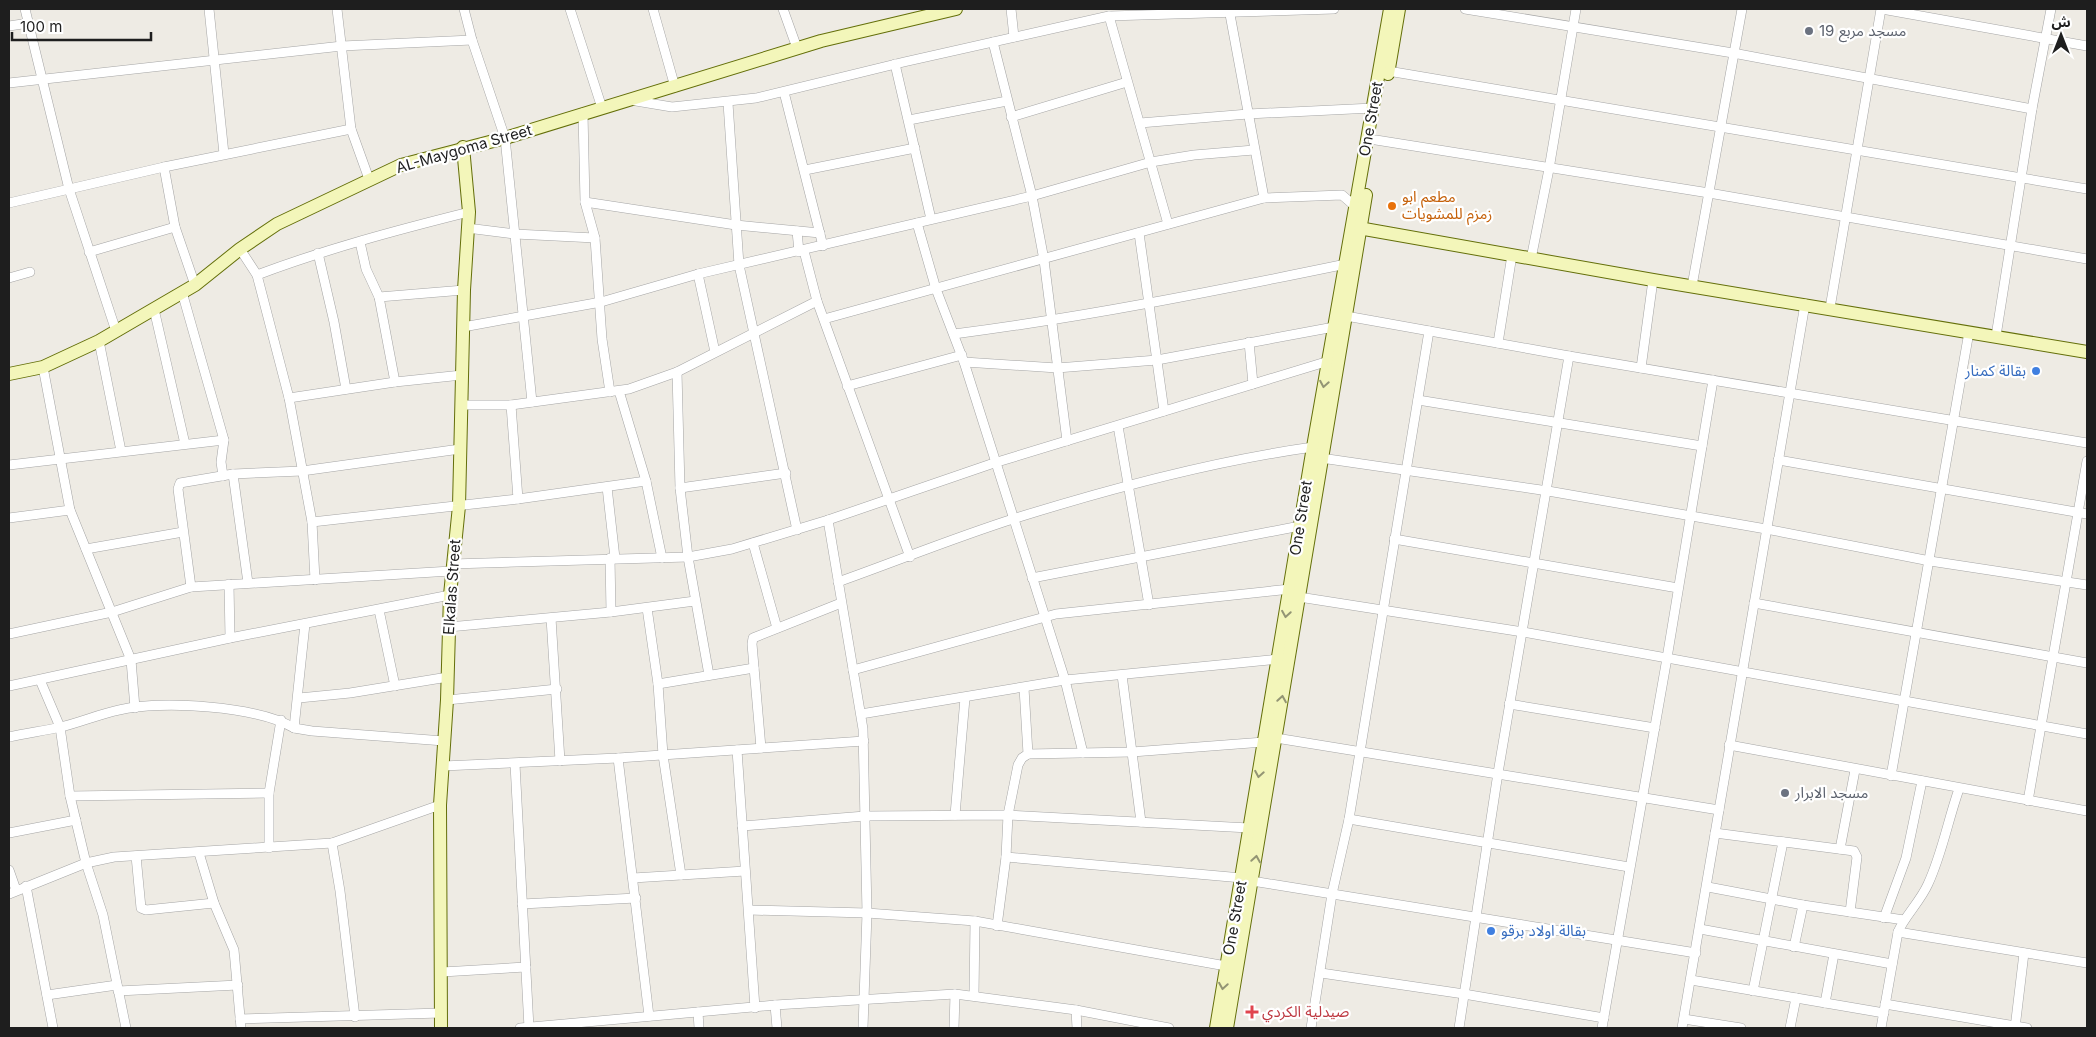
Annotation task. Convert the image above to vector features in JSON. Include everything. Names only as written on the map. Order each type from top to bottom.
[{"type":"street","points":[[25,9],[69,189],[116,331]]},
{"type":"street","points":[[209,9],[224,154]]},
{"type":"street","points":[[337,9],[351,129],[368,178]]},
{"type":"street","points":[[464,9],[472,40],[505,138],[532,402]]},
{"type":"street","points":[[570,9],[602,108]]},
{"type":"street","points":[[654,9],[676,87]]},
{"type":"street","points":[[783,9],[798,48]]},
{"type":"street","name":"AL-Maygoma Street","points":[[9,374],[44,367],[99,341],[195,285],[240,249],[277,224],[368,178],[402,165],[463,147],[505,138],[798,48],[956,9]]},
{"type":"street","points":[[1011,9],[1014,38]]},
{"type":"street","points":[[628,100],[672,107],[728,103],[784,92],[895,64],[1109,16],[1156,13],[1334,9]]},
{"type":"street","name":"One Street","points":[[1227,1028],[1247,880],[1270,740],[1279,659],[1295,593],[1300,526],[1313,447],[1346,316],[1356,227],[1373,108],[1390,9]]},
{"type":"street","name":"One Street","points":[[1359,208],[1376,140],[1399,9]]},
{"type":"street","points":[[1465,9],[1733,53],[2032,109]]},
{"type":"street","points":[[1532,259],[1576,9]]},
{"type":"street","points":[[1692,286],[1742,9]]},
{"type":"street","points":[[1830,308],[1881,9],[2087,46]]},
{"type":"street","points":[[1996,336],[2032,109],[2051,9]]},
{"type":"street","points":[[1229,11],[1264,198]]},
{"type":"street","points":[[1109,16],[1168,224]]},
{"type":"street","points":[[9,26],[29,23]]},
{"type":"street","points":[[9,83],[342,46],[472,40]]},
{"type":"street","points":[[993,42],[1032,196],[1044,260],[1067,441]]},
{"type":"street","points":[[895,64],[931,219]]},
{"type":"street","points":[[1388,71],[2087,189]]},
{"type":"street","points":[[1011,117],[1128,82]]},
{"type":"street","points":[[784,92],[823,246]]},
{"type":"street","points":[[909,120],[1007,101]]},
{"type":"street","points":[[728,103],[739,265],[797,530]]},
{"type":"street","points":[[1140,123],[1248,114],[1373,108]]},
{"type":"street","points":[[583,113],[585,202],[595,238],[601,302],[602,339],[614,392],[646,481],[662,558]]},
{"type":"street","points":[[9,203],[224,154],[351,129]]},
{"type":"street","points":[[1376,140],[1709,193],[2087,259]]},
{"type":"street","name":"Elkalas Street","points":[[441,1028],[440,805],[447,700],[450,595],[459,506],[466,228],[469,212],[463,147]]},
{"type":"street","points":[[805,170],[915,148]]},
{"type":"street","points":[[463,327],[601,302],[698,274],[1032,196],[1150,162],[1194,155],[1254,150]]},
{"type":"street","points":[[164,167],[175,227],[195,285]]},
{"type":"street","points":[[824,319],[1264,198],[1342,195],[1359,208]]},
{"type":"street","points":[[585,202],[736,225],[820,233]]},
{"type":"street","points":[[257,275],[318,253],[360,242],[388,232],[469,212]]},
{"type":"street","points":[[917,223],[936,289],[963,359],[994,463],[1014,518],[1065,680],[1083,753]]},
{"type":"street","points":[[89,252],[175,227]]},
{"type":"street","points":[[1356,227],[1653,280],[2087,352]]},
{"type":"street","name":"One Street","points":[[1272,722],[1321,458],[1334,359],[1334,327],[1346,264],[1356,227]]},
{"type":"street","points":[[466,228],[515,234],[595,238]]},
{"type":"street","points":[[797,231],[801,251],[817,301],[910,557]]},
{"type":"street","points":[[1139,233],[1164,411]]},
{"type":"street","points":[[360,242],[366,269],[379,298],[395,382]]},
{"type":"street","points":[[240,249],[257,275],[289,398],[312,522],[315,580]]},
{"type":"street","points":[[318,253],[334,322],[346,389]]},
{"type":"street","points":[[1498,343],[1512,255]]},
{"type":"street","points":[[954,334],[1051,321],[1148,304],[1346,264]]},
{"type":"street","points":[[9,278],[30,272]]},
{"type":"street","points":[[698,274],[715,352]]},
{"type":"street","points":[[1641,368],[1653,280]]},
{"type":"street","points":[[379,298],[464,290]]},
{"type":"street","points":[[182,292],[224,440],[221,462],[228,475],[248,583]]},
{"type":"street","points":[[463,405],[511,405],[614,392],[677,372],[817,301]]},
{"type":"street","points":[[1741,1028],[1683,1024],[1708,887],[1729,745],[1743,672],[1788,392],[1805,304]]},
{"type":"street","points":[[154,309],[185,444]]},
{"type":"street","points":[[1346,316],[1569,356],[2087,443]]},
{"type":"street","points":[[847,386],[963,359],[1057,368],[1156,360],[1334,327]]},
{"type":"street","points":[[1311,1028],[1332,894],[1349,819],[1429,331]]},
{"type":"street","points":[[1891,776],[1969,332]]},
{"type":"street","points":[[99,341],[121,450]]},
{"type":"street","points":[[1249,342],[1253,384]]},
{"type":"street","points":[[1459,1028],[1509,704],[1548,491],[1569,356]]},
{"type":"street","points":[[9,634],[112,612],[191,587],[315,580],[452,568],[613,558],[702,556],[797,530],[994,463],[1334,359]]},
{"type":"street","points":[[44,367],[70,510],[131,660],[135,708]]},
{"type":"street","points":[[677,372],[680,488],[688,557],[709,675]]},
{"type":"street","points":[[289,398],[395,382],[462,375]]},
{"type":"street","points":[[1602,1028],[1667,658],[1713,380]]},
{"type":"street","points":[[1418,400],[1702,446]]},
{"type":"street","points":[[511,405],[518,499]]},
{"type":"street","points":[[1118,426],[1139,557],[1149,605]]},
{"type":"street","points":[[9,465],[121,450],[224,440]]},
{"type":"street","points":[[838,582],[1014,518],[1127,486],[1272,453],[1313,447]]},
{"type":"street","points":[[191,587],[178,485],[228,475],[302,471],[460,449]]},
{"type":"street","points":[[1321,458],[1548,491],[1766,529],[1930,561],[2087,585]]},
{"type":"street","points":[[1778,460],[2083,513]]},
{"type":"street","points":[[2028,801],[2068,582],[2083,513],[2087,461]]},
{"type":"street","points":[[680,488],[786,473]]},
{"type":"street","points":[[312,522],[518,499],[646,481]]},
{"type":"street","points":[[606,487],[613,558],[612,612]]},
{"type":"street","points":[[9,518],[70,510]]},
{"type":"street","points":[[828,520],[864,741],[866,913],[863,1028]]},
{"type":"street","points":[[1032,578],[1300,526]]},
{"type":"street","points":[[86,549],[183,532]]},
{"type":"street","points":[[1394,539],[1678,588]]},
{"type":"street","points":[[753,543],[777,628]]},
{"type":"street","points":[[229,584],[230,638]]},
{"type":"street","points":[[853,670],[1045,617],[1149,605],[1295,593],[1523,632],[2087,734]]},
{"type":"street","points":[[9,686],[230,638],[450,595]]},
{"type":"street","points":[[449,627],[612,612],[695,601]]},
{"type":"street","points":[[761,748],[753,638],[841,603]]},
{"type":"street","points":[[1754,603],[2087,663]]},
{"type":"street","points":[[647,608],[658,684],[663,755],[681,875]]},
{"type":"street","points":[[379,610],[395,686]]},
{"type":"street","points":[[551,618],[557,689],[560,761]]},
{"type":"street","points":[[294,728],[299,698],[305,624]]},
{"type":"street","points":[[861,714],[1065,680],[1279,659]]},
{"type":"street","points":[[658,684],[754,668]]},
{"type":"street","points":[[1122,675],[1141,822]]},
{"type":"street","points":[[299,698],[350,693],[448,677]]},
{"type":"street","points":[[40,680],[60,727],[70,796],[86,863],[103,915],[126,1028]]},
{"type":"street","points":[[1024,688],[1028,754]]},
{"type":"street","points":[[447,700],[557,689]]},
{"type":"street","points":[[956,816],[964,698]]},
{"type":"street","points":[[1509,704],[1655,728]]},
{"type":"street","points":[[9,737],[60,727],[120,709],[158,705],[218,708],[280,720],[294,728],[312,731],[444,741]]},
{"type":"street","points":[[269,848],[269,793],[280,720]]},
{"type":"street","points":[[997,926],[1006,857],[1008,816],[1018,765],[1028,754],[1132,752],[1270,740],[1360,751],[1719,810]]},
{"type":"street","name":"One Street","points":[[1216,1028],[1226,966],[1247,880],[1249,828],[1270,740]]},
{"type":"street","points":[[443,766],[618,758],[864,741]]},
{"type":"street","points":[[1729,745],[1855,770],[2087,811]]},
{"type":"street","points":[[737,750],[745,871],[750,910],[755,1008]]},
{"type":"street","points":[[618,758],[634,878],[649,1016]]},
{"type":"street","points":[[515,764],[529,1028]]},
{"type":"street","points":[[1840,849],[1855,770]]},
{"type":"street","points":[[1884,918],[1906,858],[1922,781]]},
{"type":"street","points":[[1881,1028],[1898,932],[1904,920],[1914,910],[1929,882],[1959,789]]},
{"type":"street","points":[[70,796],[269,793]]},
{"type":"street","points":[[9,870],[12,892],[86,863],[136,856],[332,843],[440,805]]},
{"type":"street","points":[[742,826],[865,816],[1008,816],[1249,828]]},
{"type":"street","points":[[1349,819],[1629,867]]},
{"type":"street","points":[[9,833],[76,820]]},
{"type":"street","points":[[1715,833],[1840,849],[1857,853],[1850,912]]},
{"type":"street","points":[[1753,991],[1783,842]]},
{"type":"street","points":[[332,843],[340,891],[355,1017]]},
{"type":"street","points":[[199,852],[214,903],[234,950],[240,1024],[293,1024],[355,1017],[441,1013]]},
{"type":"street","points":[[136,856],[141,908],[163,908],[214,903]]},
{"type":"street","points":[[1006,857],[1247,880],[1696,953]]},
{"type":"street","points":[[634,878],[745,871]]},
{"type":"street","points":[[26,886],[53,1028]]},
{"type":"street","points":[[1708,887],[1802,905],[1904,920]]},
{"type":"street","points":[[522,904],[636,898]]},
{"type":"street","points":[[1794,947],[1802,905]]},
{"type":"street","points":[[750,910],[866,913],[975,921],[1226,966]]},
{"type":"street","points":[[974,995],[975,921]]},
{"type":"street","points":[[1700,929],[1892,964]]},
{"type":"street","points":[[1898,932],[2087,963]]},
{"type":"street","points":[[2015,1027],[2024,953]]},
{"type":"street","points":[[1825,1003],[1834,954]]},
{"type":"street","points":[[442,972],[526,967]]},
{"type":"street","points":[[1321,973],[1464,994],[1604,1018]]},
{"type":"street","points":[[1691,980],[1825,1003],[1885,1008],[2027,1028]]},
{"type":"street","points":[[47,995],[118,988],[238,984]]},
{"type":"street","points":[[954,1028],[955,994]]},
{"type":"street","points":[[520,1028],[624,1024],[649,1016],[775,1005],[955,994],[1076,1010],[1169,1028]]},
{"type":"street","points":[[1790,1028],[1796,998]]},
{"type":"street","points":[[775,1005],[777,1028]]},
{"type":"street","points":[[1076,1010],[1076,1028]]},
{"type":"street","points":[[698,1012],[699,1028]]},
{"type":"place","name":"مسجد مربع 19","points":[[1809,31]]},
{"type":"place","name":"مطعم ابو زمزم للمشويات","points":[[1392,206]]},
{"type":"place","name":"بقالة كمنار","points":[[2036,371]]},
{"type":"place","name":"مسجد الابرار","points":[[1785,793]]},
{"type":"place","name":"بقالة اولاد برقو","points":[[1491,931]]},
{"type":"place","name":"صيدلية الكردي","points":[[1252,1012]]}]
